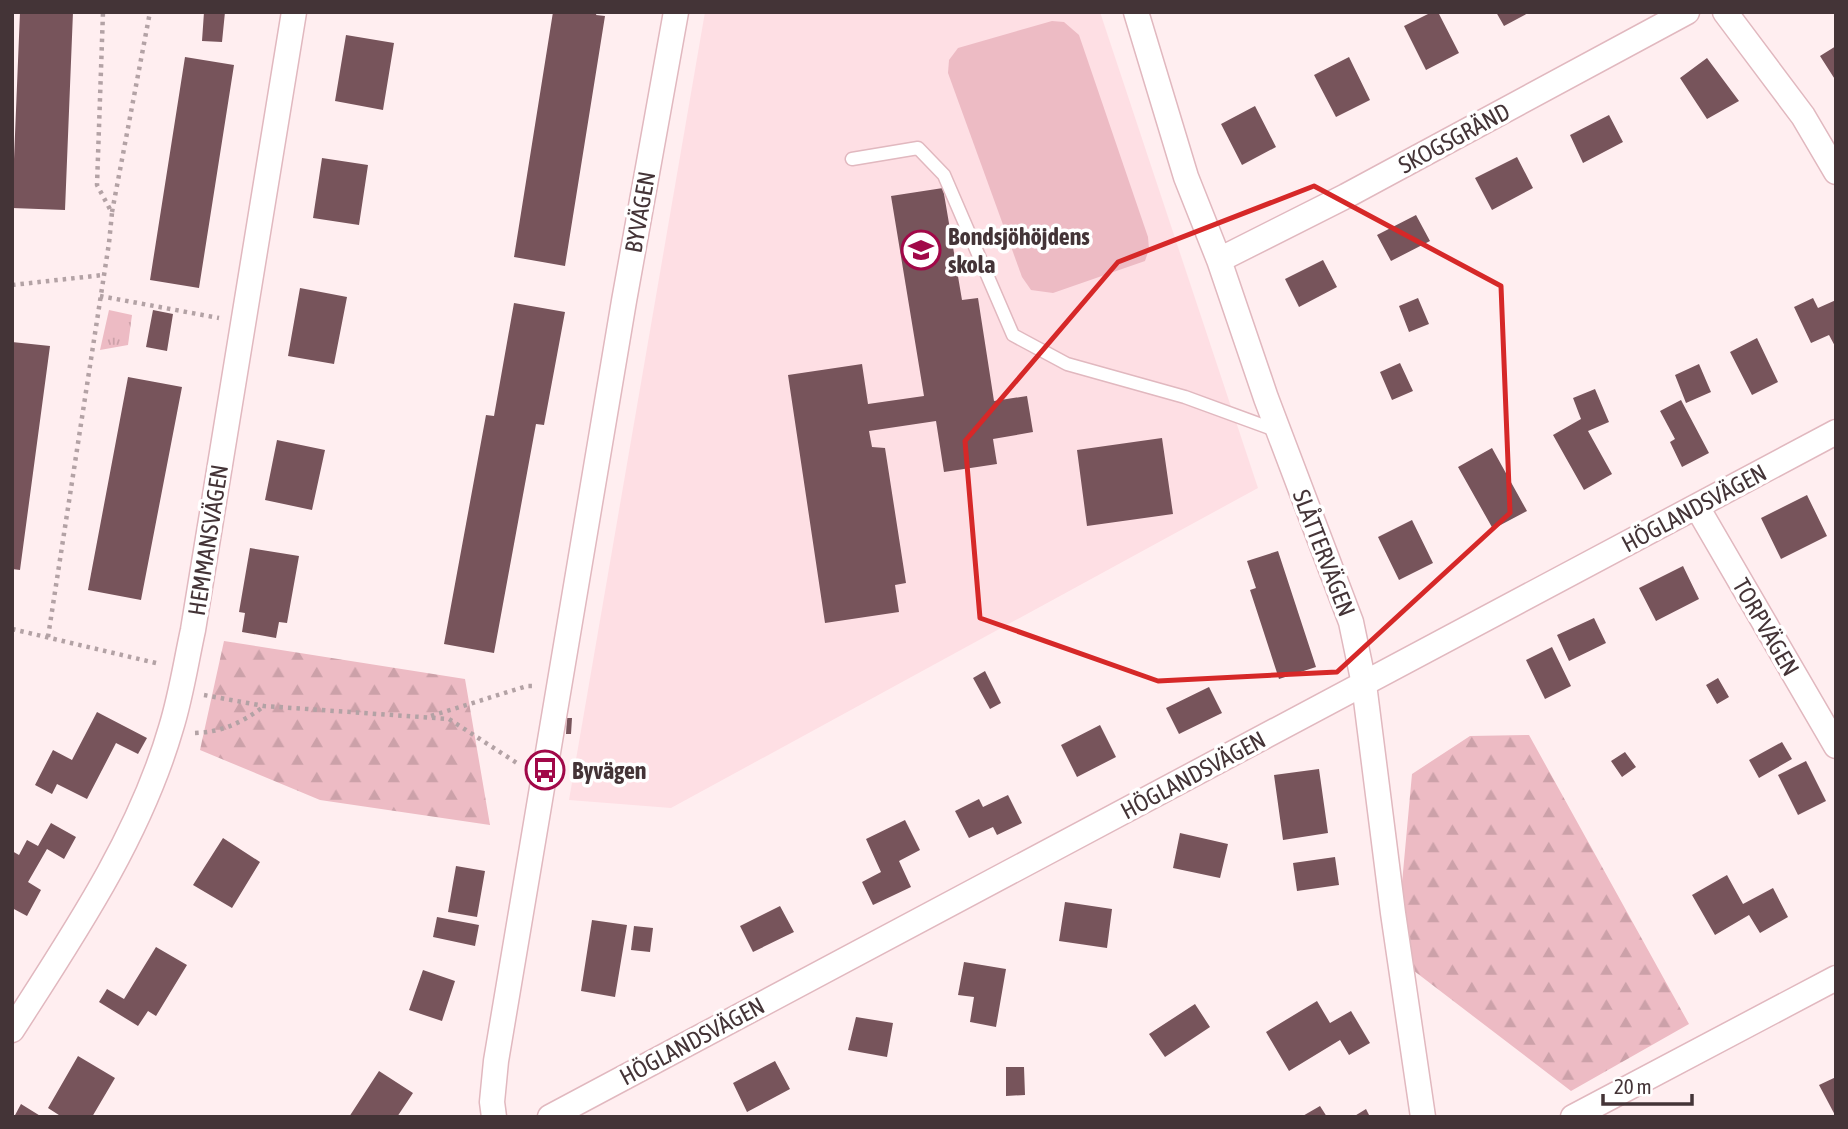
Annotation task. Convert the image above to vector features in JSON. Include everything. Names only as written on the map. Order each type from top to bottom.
[{"type":"street","name":"HEMMANSVÄGEN","points":[[12,1030],[73,935],[122,849],[152,782],[171,728],[196,616],[294,12]]},
{"type":"street","name":"BYVÄGEN","points":[[494,1117],[492,1102],[496,1061],[676,12]]},
{"type":"street","name":"SLÅTTERVÄGEN","points":[[1136,12],[1186,177],[1351,622],[1364,684],[1393,913],[1423,1117]]},
{"type":"street","name":"SKOGSGRÄND","points":[[1219,260],[1346,196],[1687,12]]},
{"type":"street","points":[[1725,12],[1803,116],[1836,172]]},
{"type":"street","name":"HÖGLANDSVÄGEN","points":[[550,1117],[1836,432]]},
{"type":"street","name":"TORPVÄGEN","points":[[1697,507],[1836,746]]},
{"type":"street","points":[[1573,1117],[1836,978]]},
{"type":"lane","points":[[852,159],[918,148],[944,175],[1013,335],[1067,365],[1185,397],[1278,431]]},
{"type":"path","points":[[103,12],[97,185],[112,213]]},
{"type":"path","points":[[48,637],[112,213],[150,12]]},
{"type":"path","points":[[12,285],[103,275]]},
{"type":"path","points":[[100,296],[211,316]]},
{"type":"path","points":[[12,629],[163,664],[182,681],[264,706],[449,719],[523,767],[545,770]]},
{"type":"path","points":[[426,717],[527,686],[559,687]]},
{"type":"path","points":[[171,728],[196,733],[219,731],[243,721],[264,706]]},
{"type":"highlighted area","points":[[1314,186],[1501,286],[1510,513],[1337,672],[1158,681],[980,618],[965,441],[1118,262]]},
{"type":"shaded area","name":"Bondsjöhöjdens skola","points":[[705,12],[1100,12],[1258,488],[671,808],[569,800]]},
{"type":"green space","points":[[1052,21],[1064,22],[1079,35],[1148,237],[1149,249],[1145,261],[1053,293],[1031,290],[1022,277],[948,73],[949,60],[958,48]]},
{"type":"green space","points":[[109,310],[132,315],[128,345],[100,350]]},
{"type":"green space","points":[[224,641],[465,679],[490,825],[320,800],[200,750]]},
{"type":"green space","points":[[1529,735],[1689,1024],[1571,1091],[1405,964],[1401,894],[1412,774],[1470,736]]},
{"type":"building","points":[[20,12],[73,12],[65,210],[12,208]]},
{"type":"building","points":[[204,12],[225,12],[222,42],[202,41]]},
{"type":"building","points":[[553,12],[597,12],[596,15],[605,16],[565,266],[514,257]]},
{"type":"building","points":[[1432,12],[1438,12],[1459,53],[1426,70],[1404,26]]},
{"type":"building","points":[[1496,12],[1530,12],[1504,26]]},
{"type":"building","points":[[346,35],[394,43],[383,110],[335,101]]},
{"type":"building","points":[[1836,46],[1836,81],[1820,56]]},
{"type":"building","points":[[185,57],[234,65],[199,288],[150,280]]},
{"type":"building","points":[[1349,57],[1370,100],[1336,117],[1314,75]]},
{"type":"building","points":[[1707,58],[1739,101],[1707,119],[1680,78]]},
{"type":"building","points":[[1255,106],[1276,147],[1242,165],[1221,124]]},
{"type":"building","points":[[1609,115],[1623,142],[1583,163],[1570,135]]},
{"type":"building","points":[[1517,157],[1533,188],[1492,210],[1475,178]]},
{"type":"building","points":[[322,158],[368,165],[359,225],[313,218]]},
{"type":"building","points":[[943,188],[962,300],[978,298],[994,401],[1027,396],[1033,432],[993,439],[997,464],[944,472],[936,421],[869,431],[872,447],[885,448],[906,583],[895,585],[899,612],[825,623],[788,375],[862,364],[868,404],[924,396],[891,196]]},
{"type":"building","points":[[1416,215],[1430,241],[1391,261],[1377,235]]},
{"type":"building","points":[[1323,260],[1337,287],[1299,307],[1285,279]]},
{"type":"building","points":[[300,288],[347,297],[334,364],[288,356]]},
{"type":"building","points":[[1418,298],[1429,324],[1409,332],[1399,306]]},
{"type":"building","points":[[1813,298],[1818,308],[1836,300],[1836,348],[1829,335],[1811,343],[1794,307]]},
{"type":"building","points":[[514,303],[565,312],[544,425],[536,424],[494,653],[444,644],[486,415],[494,416]]},
{"type":"building","points":[[153,310],[173,314],[167,351],[146,347]]},
{"type":"building","points":[[1757,338],[1778,382],[1752,395],[1730,352]]},
{"type":"building","points":[[12,342],[50,346],[20,570],[12,569]]},
{"type":"building","points":[[1400,363],[1413,391],[1392,400],[1380,372]]},
{"type":"building","points":[[1699,364],[1711,392],[1686,403],[1675,375]]},
{"type":"building","points":[[128,377],[182,387],[141,600],[88,590]]},
{"type":"building","points":[[1595,389],[1609,422],[1588,431],[1612,474],[1584,490],[1553,435],[1581,419],[1573,398]]},
{"type":"building","points":[[1681,400],[1709,453],[1682,467],[1670,442],[1675,439],[1660,411]]},
{"type":"building","points":[[1162,438],[1173,514],[1087,526],[1077,450]]},
{"type":"building","points":[[277,440],[325,450],[312,510],[265,500]]},
{"type":"building","points":[[1492,448],[1527,511],[1493,529],[1458,467]]},
{"type":"building","points":[[1807,495],[1827,536],[1781,559],[1761,518]]},
{"type":"building","points":[[1412,520],[1433,563],[1399,580],[1378,537]]},
{"type":"building","points":[[250,548],[299,556],[287,623],[279,622],[276,638],[242,632],[245,613],[239,612]]},
{"type":"building","points":[[1278,551],[1316,667],[1279,679],[1250,590],[1256,588],[1247,561]]},
{"type":"building","points":[[1683,566],[1699,599],[1656,621],[1639,588]]},
{"type":"building","points":[[1594,618],[1606,643],[1569,661],[1557,635]]},
{"type":"building","points":[[1552,647],[1571,686],[1545,699],[1526,660]]},
{"type":"building","points":[[985,671],[1001,703],[990,709],[973,678]]},
{"type":"building","points":[[1718,678],[1729,697],[1717,704],[1706,685]]},
{"type":"building","points":[[1209,687],[1222,713],[1179,734],[1166,708]]},
{"type":"building","points":[[97,712],[147,738],[138,754],[116,743],[87,799],[57,784],[52,794],[35,785],[53,750],[72,760]]},
{"type":"building","points":[[567,718],[572,718],[571,734],[566,734]]},
{"type":"building","points":[[1100,725],[1116,757],[1077,777],[1061,745]]},
{"type":"building","points":[[1782,742],[1792,759],[1759,778],[1749,760]]},
{"type":"building","points":[[1625,752],[1636,767],[1622,777],[1611,761]]},
{"type":"building","points":[[1806,761],[1826,801],[1798,815],[1778,775]]},
{"type":"building","points":[[1319,769],[1328,833],[1283,840],[1274,775]]},
{"type":"building","points":[[1008,795],[1022,823],[997,835],[993,827],[969,838],[955,811],[979,799],[983,807]]},
{"type":"building","points":[[905,820],[920,850],[899,861],[911,887],[873,905],[862,882],[881,872],[866,839]]},
{"type":"building","points":[[51,823],[76,837],[64,859],[47,849],[28,882],[41,890],[27,916],[12,908],[12,851],[19,855],[27,840],[38,846]]},
{"type":"building","points":[[1180,833],[1228,844],[1220,878],[1173,868]]},
{"type":"building","points":[[223,838],[260,862],[232,908],[193,885]]},
{"type":"building","points":[[1335,857],[1339,885],[1297,891],[1293,863]]},
{"type":"building","points":[[456,866],[485,871],[477,917],[448,912]]},
{"type":"building","points":[[1727,875],[1743,904],[1773,888],[1788,917],[1760,933],[1749,915],[1715,935],[1692,895]]},
{"type":"building","points":[[1065,902],[1112,909],[1107,948],[1059,941]]},
{"type":"building","points":[[780,906],[794,932],[753,952],[740,926]]},
{"type":"building","points":[[437,917],[479,925],[475,946],[433,937]]},
{"type":"building","points":[[592,920],[627,925],[615,997],[581,991]]},
{"type":"building","points":[[634,926],[653,928],[650,952],[631,950]]},
{"type":"building","points":[[156,947],[187,965],[156,1016],[148,1011],[138,1026],[99,1002],[107,989],[124,999]]},
{"type":"building","points":[[964,962],[1006,969],[996,1027],[970,1022],[974,997],[958,995]]},
{"type":"building","points":[[423,970],[455,981],[442,1021],[409,1010]]},
{"type":"building","points":[[1317,1001],[1330,1023],[1351,1011],[1370,1043],[1349,1055],[1340,1040],[1289,1071],[1266,1032]]},
{"type":"building","points":[[1195,1004],[1210,1027],[1165,1057],[1149,1034]]},
{"type":"building","points":[[856,1017],[893,1023],[887,1057],[848,1050]]},
{"type":"building","points":[[78,1056],[115,1078],[92,1117],[62,1117],[48,1108]]},
{"type":"building","points":[[775,1061],[790,1089],[747,1112],[733,1083]]},
{"type":"building","points":[[1006,1067],[1024,1067],[1025,1095],[1006,1096]]},
{"type":"building","points":[[379,1071],[413,1093],[397,1117],[349,1117]]},
{"type":"building","points":[[1836,1077],[1836,1117],[1819,1085]]},
{"type":"building","points":[[21,1104],[42,1117],[14,1117]]},
{"type":"building","points":[[1320,1106],[1327,1117],[1301,1117]]},
{"type":"building","points":[[1366,1109],[1370,1117],[1353,1117]]},
{"type":"place","name":"Bondsjöhöjdens skola","points":[[921,250]]},
{"type":"place","name":"Byvägen","points":[[545,770]]}]
